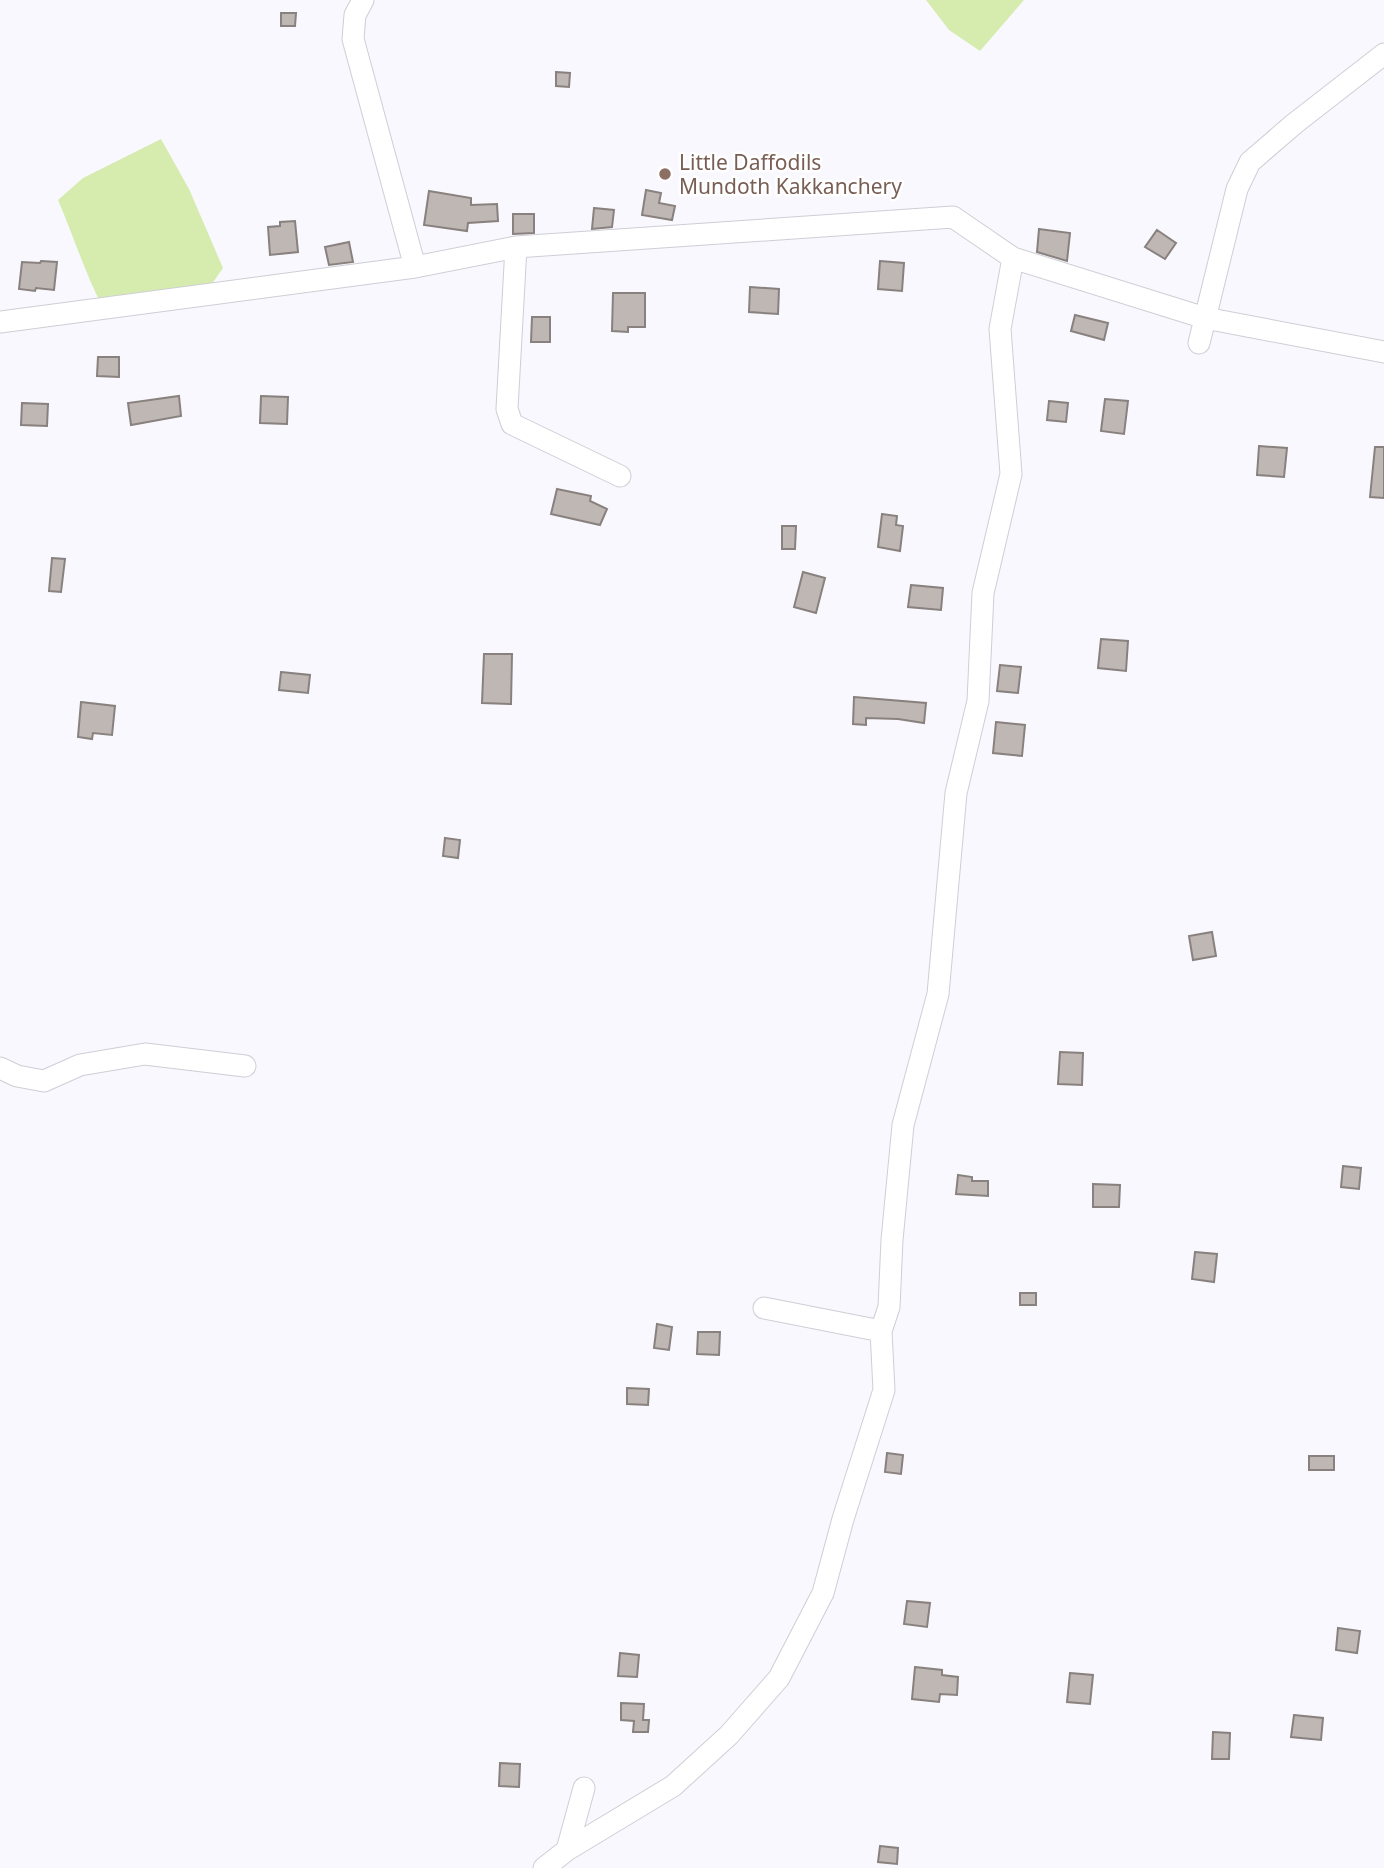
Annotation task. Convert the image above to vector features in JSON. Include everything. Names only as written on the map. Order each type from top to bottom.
[{"type":"street","points":[[363,0],[355,15],[354,39],[415,267]]},
{"type":"street","points":[[1199,343],[1237,189],[1251,162],[1294,124],[1384,54]]},
{"type":"street","points":[[0,322],[415,267],[516,247],[953,217],[1013,258],[1205,318],[1384,352]]},
{"type":"street","points":[[516,247],[508,409],[512,424],[620,477]]},
{"type":"street","points":[[544,1868],[567,1850],[673,1786],[729,1735],[779,1678],[823,1593],[843,1519],[884,1390],[881,1331],[889,1307],[892,1240],[903,1125],[938,994],[956,793],[978,701],[983,593],[1011,474],[1000,329],[1013,258]]},
{"type":"street","points":[[0,1068],[17,1076],[44,1081],[80,1065],[145,1054],[244,1066]]},
{"type":"street","points":[[764,1308],[881,1331]]},
{"type":"street","points":[[567,1850],[584,1788]]},
{"type":"green space","points":[[926,0],[1024,0],[980,51],[949,30]]},
{"type":"green space","points":[[161,139],[189,189],[223,268],[207,291],[101,304],[58,200],[83,178]]},
{"type":"building","points":[[281,13],[296,13],[295,26],[281,26]]},
{"type":"building","points":[[556,72],[570,73],[569,87],[556,86]]},
{"type":"building","points":[[646,190],[661,193],[659,203],[675,206],[672,220],[642,215]]},
{"type":"building","points":[[429,191],[471,198],[471,205],[497,204],[498,221],[468,223],[467,231],[424,225]]},
{"type":"building","points":[[594,208],[614,210],[612,227],[592,229]]},
{"type":"building","points":[[513,214],[534,214],[534,233],[513,234]]},
{"type":"building","points":[[295,221],[298,252],[270,255],[268,227],[280,226],[280,222]]},
{"type":"building","points":[[1039,229],[1070,233],[1067,261],[1037,252]]},
{"type":"building","points":[[1157,230],[1176,243],[1165,259],[1145,247]]},
{"type":"building","points":[[349,242],[353,262],[329,265],[325,247]]},
{"type":"building","points":[[880,261],[904,263],[902,291],[878,289]]},
{"type":"building","points":[[22,262],[57,262],[54,290],[19,289]]},
{"type":"building","points":[[750,287],[779,289],[778,314],[749,312]]},
{"type":"building","points":[[613,293],[645,293],[645,327],[628,327],[628,332],[612,331]]},
{"type":"building","points":[[1075,315],[1108,323],[1104,340],[1071,331]]},
{"type":"building","points":[[532,317],[550,317],[550,342],[531,342]]},
{"type":"building","points":[[98,357],[119,357],[119,377],[97,376]]},
{"type":"building","points":[[179,396],[181,416],[131,425],[128,403]]},
{"type":"building","points":[[261,396],[288,397],[287,424],[260,423]]},
{"type":"building","points":[[1105,399],[1128,401],[1124,434],[1101,431]]},
{"type":"building","points":[[1049,401],[1068,403],[1066,422],[1047,420]]},
{"type":"building","points":[[22,403],[48,404],[47,426],[21,425]]},
{"type":"building","points":[[1259,446],[1287,448],[1284,477],[1257,475]]},
{"type":"building","points":[[1375,447],[1384,447],[1384,498],[1370,497]]},
{"type":"building","points":[[557,489],[591,496],[590,501],[607,509],[600,525],[551,514]]},
{"type":"building","points":[[882,514],[897,516],[896,525],[903,526],[900,551],[878,547]]},
{"type":"building","points":[[782,526],[796,526],[795,549],[782,549]]},
{"type":"building","points":[[52,558],[65,559],[61,592],[49,591]]},
{"type":"building","points":[[803,572],[825,578],[816,613],[794,607]]},
{"type":"building","points":[[911,585],[943,588],[941,610],[908,607]]},
{"type":"building","points":[[1101,639],[1128,641],[1126,671],[1098,668]]},
{"type":"building","points":[[484,654],[512,654],[511,704],[482,703]]},
{"type":"building","points":[[1000,665],[1021,667],[1018,693],[997,691]]},
{"type":"building","points":[[281,672],[310,675],[308,693],[279,690]]},
{"type":"building","points":[[854,697],[926,703],[924,723],[866,718],[866,725],[853,724]]},
{"type":"building","points":[[81,702],[115,706],[112,735],[93,733],[92,739],[78,737]]},
{"type":"building","points":[[996,722],[1025,725],[1022,756],[993,753]]},
{"type":"building","points":[[445,838],[460,840],[458,858],[443,856]]},
{"type":"building","points":[[1212,932],[1216,956],[1193,960],[1189,936]]},
{"type":"building","points":[[1060,1052],[1083,1053],[1082,1085],[1058,1084]]},
{"type":"building","points":[[1343,1166],[1361,1168],[1359,1189],[1341,1187]]},
{"type":"building","points":[[958,1175],[972,1177],[972,1181],[988,1181],[988,1196],[956,1194]]},
{"type":"building","points":[[1093,1184],[1120,1185],[1119,1207],[1093,1207]]},
{"type":"building","points":[[1195,1252],[1217,1254],[1214,1282],[1192,1279]]},
{"type":"building","points":[[1020,1293],[1036,1293],[1036,1305],[1020,1305]]},
{"type":"building","points":[[657,1324],[672,1327],[669,1350],[654,1348]]},
{"type":"building","points":[[698,1332],[720,1332],[719,1355],[697,1354]]},
{"type":"building","points":[[627,1388],[649,1389],[648,1405],[627,1404]]},
{"type":"building","points":[[887,1453],[903,1455],[901,1474],[885,1472]]},
{"type":"building","points":[[1309,1456],[1334,1456],[1334,1470],[1309,1470]]},
{"type":"building","points":[[907,1601],[930,1603],[927,1627],[904,1624]]},
{"type":"building","points":[[1338,1628],[1360,1631],[1357,1653],[1336,1650]]},
{"type":"building","points":[[620,1653],[639,1655],[637,1677],[618,1676]]},
{"type":"building","points":[[915,1667],[942,1670],[942,1675],[958,1677],[957,1695],[940,1694],[939,1702],[912,1699]]},
{"type":"building","points":[[1070,1673],[1093,1675],[1090,1704],[1067,1702]]},
{"type":"building","points":[[621,1703],[644,1704],[643,1720],[649,1720],[648,1732],[633,1732],[634,1721],[621,1720]]},
{"type":"building","points":[[1294,1715],[1323,1718],[1321,1740],[1291,1737]]},
{"type":"building","points":[[1213,1732],[1230,1733],[1229,1759],[1212,1759]]},
{"type":"building","points":[[500,1763],[520,1764],[519,1787],[499,1786]]},
{"type":"building","points":[[880,1846],[898,1848],[897,1864],[878,1862]]},
{"type":"place","name":"Little Daffodils Mundoth Kakkanchery","points":[[665,174]]}]
